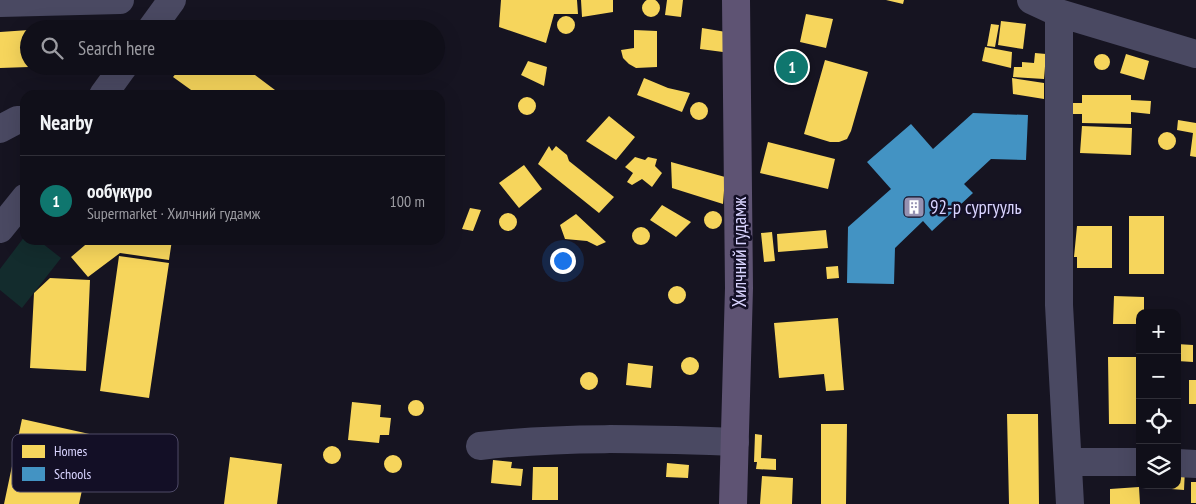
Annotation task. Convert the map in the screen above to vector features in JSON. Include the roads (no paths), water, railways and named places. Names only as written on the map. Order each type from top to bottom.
[{"type":"main road","name":"Хилчний гудамж","points":[[733,504],[739,288],[736,0]]},
{"type":"street","points":[[0,3],[120,0]]},
{"type":"street","points":[[158,20],[172,0]]},
{"type":"street","points":[[1030,0],[1059,13],[1196,54]]},
{"type":"street","points":[[1059,13],[1060,305],[1070,504]]},
{"type":"street","points":[[107,90],[118,75]]},
{"type":"street","points":[[0,129],[20,120]]},
{"type":"street","points":[[0,229],[20,204]]},
{"type":"street","points":[[480,446],[538,439],[596,438],[735,442]]},
{"type":"street","points":[[1068,462],[1136,462]]},
{"type":"street","points":[[1181,463],[1196,464]]},
{"type":"place","name":"ообүкүро","points":[[792,67]]},
{"type":"place","name":"92-р сургууль","points":[[914,207]]}]
